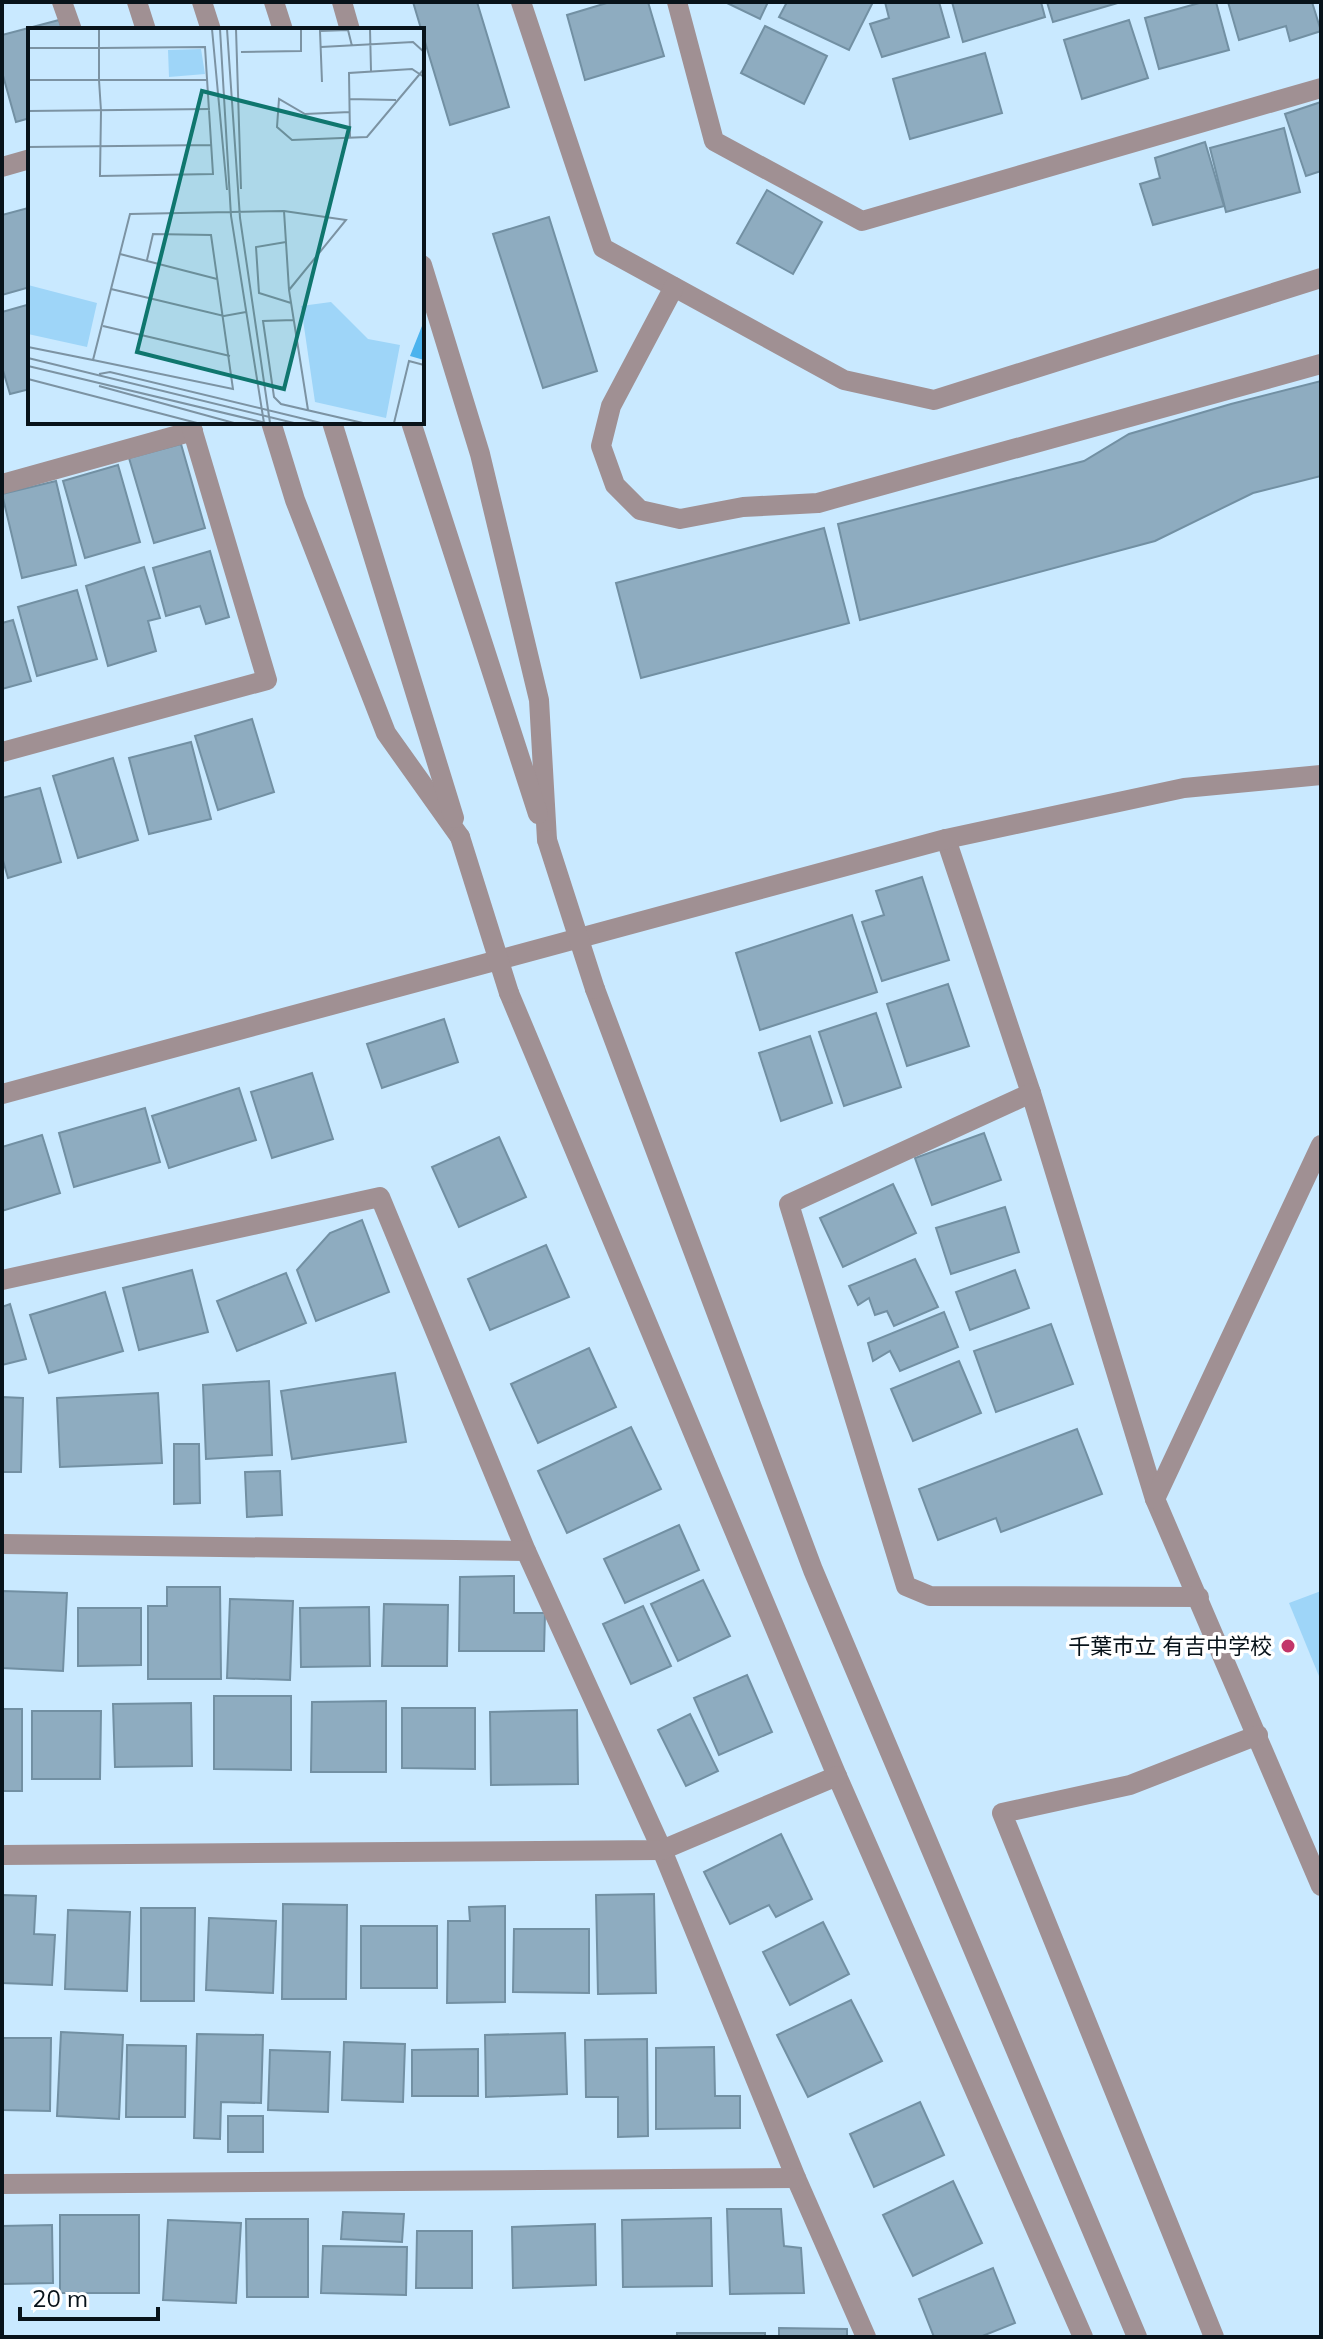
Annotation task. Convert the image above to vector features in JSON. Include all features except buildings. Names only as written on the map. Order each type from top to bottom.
[{"type":"street","points":[[62,2],[71,28]]},
{"type":"street","points":[[137,2],[145,28]]},
{"type":"street","points":[[202,2],[210,28]]},
{"type":"street","points":[[274,2],[282,28]]},
{"type":"street","points":[[342,2],[349,28]]},
{"type":"street","points":[[521,2],[603,248],[844,380],[934,400],[1321,278]]},
{"type":"street","points":[[677,2],[714,141],[862,221],[1321,88]]},
{"type":"street","points":[[2,167],[28,160]]},
{"type":"street","points":[[424,272],[480,454],[539,700],[547,840]]},
{"type":"street","points":[[674,287],[611,406],[601,446],[615,485],[640,510],[680,519],[743,507],[818,503],[1321,364]]},
{"type":"street","points":[[272,424],[295,500],[386,733],[460,837]]},
{"type":"street","points":[[333,424],[509,993],[837,1776],[1083,2337]]},
{"type":"street","points":[[412,424],[595,989],[813,1570],[1137,2337]]},
{"type":"street","points":[[2,484],[192,427],[267,680],[2,752]]},
{"type":"street","points":[[2,1094],[946,839],[1184,788],[1321,775]]},
{"type":"street","points":[[946,839],[1031,1093],[1155,1499],[1321,1886]]},
{"type":"street","points":[[1031,1093],[789,1204],[906,1586],[930,1596],[1199,1597]]},
{"type":"street","points":[[1155,1499],[1321,1145]]},
{"type":"street","points":[[2,1280],[380,1197],[526,1551],[662,1850],[796,2178],[866,2337]]},
{"type":"street","points":[[2,1544],[526,1551]]},
{"type":"street","points":[[1214,2337],[1002,1813],[1130,1785],[1258,1735]]},
{"type":"street","points":[[2,1855],[662,1850],[837,1776]]},
{"type":"street","points":[[2,2184],[796,2178]]},
{"type":"shaded area","points":[[1321,1591],[1321,1681],[1289,1603]]},
{"type":"place","name":"千葉市立 有吉中学校","points":[[1288,1646]]}]
